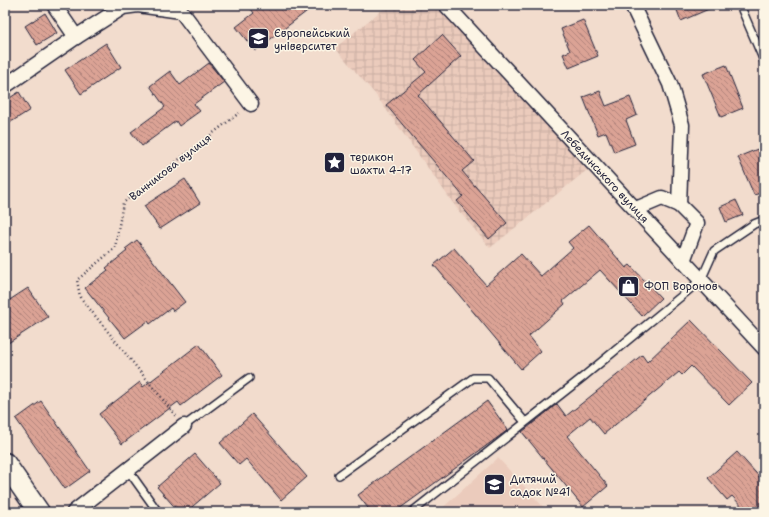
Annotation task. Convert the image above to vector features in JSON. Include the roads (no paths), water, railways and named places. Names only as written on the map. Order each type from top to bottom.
[{"type":"main road","points":[[5,464],[39,512]]},
{"type":"street","points":[[54,5],[76,37]]},
{"type":"street","points":[[5,86],[122,7],[138,5],[180,11],[251,104]]},
{"type":"street","name":"Лебединського вулиця","points":[[446,5],[764,348]]},
{"type":"street","points":[[632,5],[670,84],[682,125],[679,204]]},
{"type":"street","points":[[636,210],[662,198],[679,204],[697,223],[684,261]]},
{"type":"street","points":[[74,512],[184,426]]},
{"type":"lane","points":[[740,5],[764,61]]},
{"type":"lane","points":[[412,512],[701,280],[714,251],[754,224],[764,220]]},
{"type":"lane","points":[[184,426],[249,378]]},
{"type":"lane","points":[[339,475],[474,378],[488,378],[525,422]]},
{"type":"lane","points":[[128,470],[158,512]]},
{"type":"place","name":"Європейський університет","points":[[258,39]]},
{"type":"place","name":"терикон шахти 4-17","points":[[334,163]]},
{"type":"place","name":"ФОП Воронов","points":[[628,286]]},
{"type":"place","name":"Дитячий садок №41","points":[[495,485]]}]
